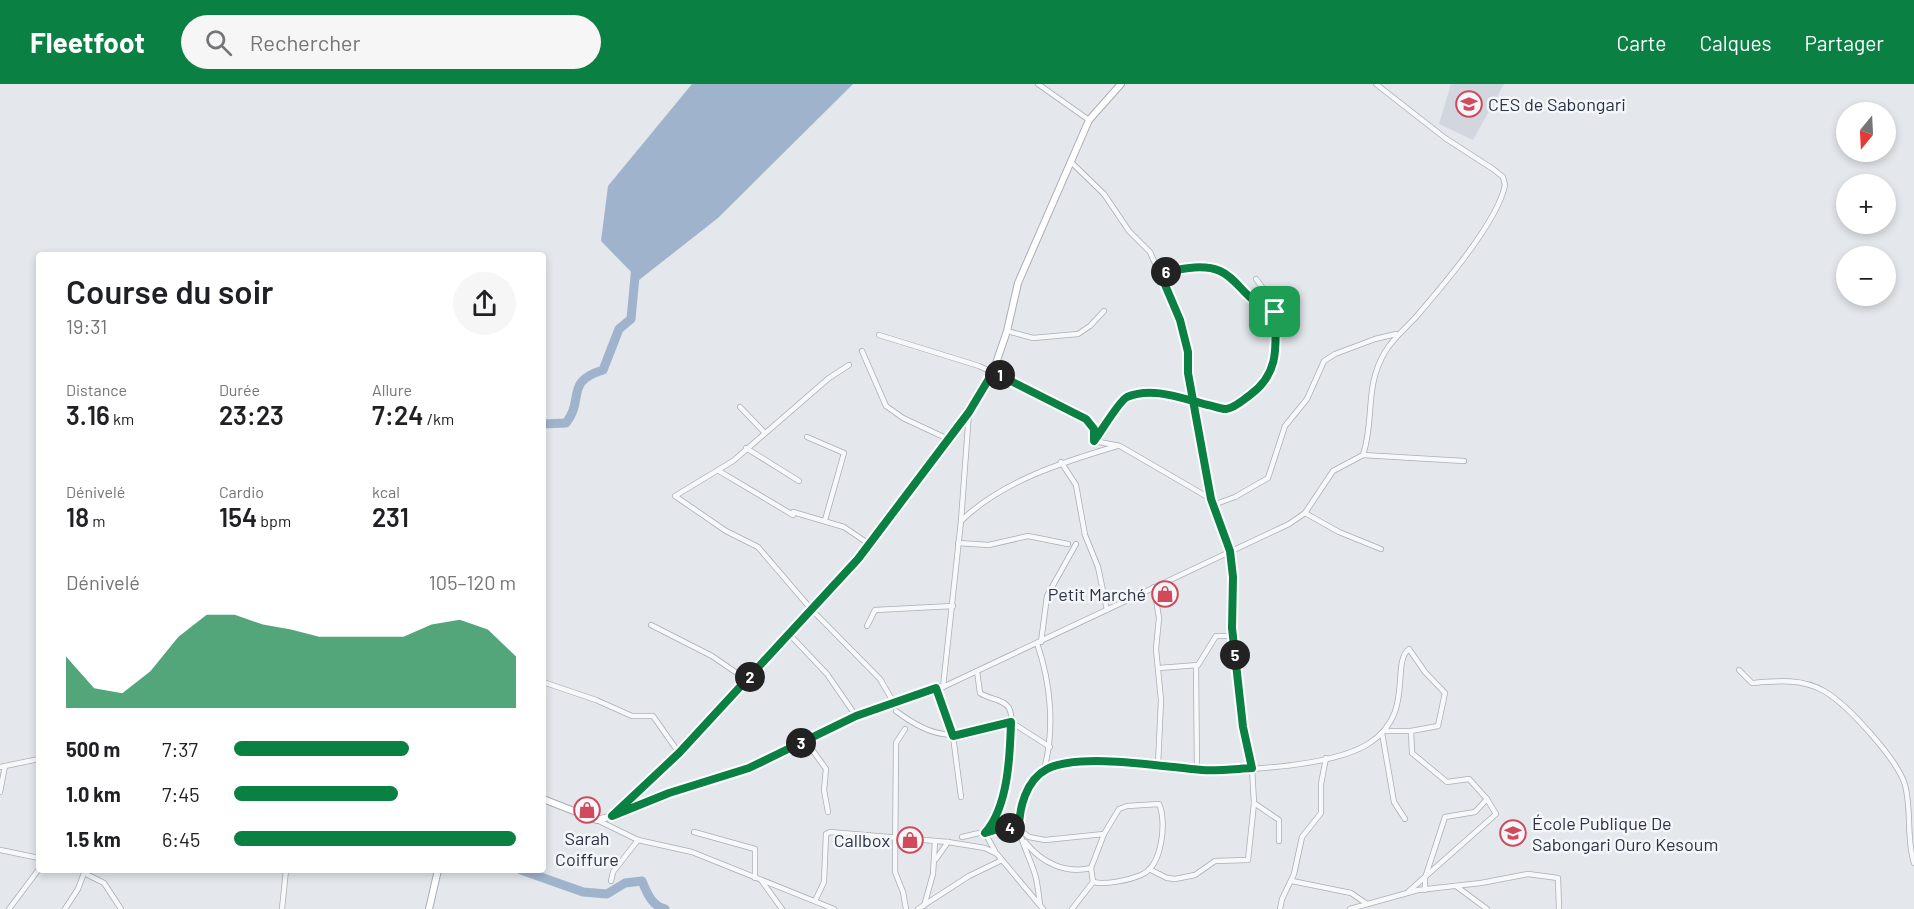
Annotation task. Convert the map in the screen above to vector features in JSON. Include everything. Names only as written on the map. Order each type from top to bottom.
[{"type":"street","points":[[1038,84],[1089,120]]},
{"type":"street","points":[[612,816],[679,753],[790,635],[869,544],[969,412],[993,372],[1007,331],[1014,294],[1089,120],[1121,84]]},
{"type":"street","points":[[1094,441],[1120,446],[1212,502],[1235,497],[1268,478],[1285,426],[1307,399],[1324,361],[1346,349],[1396,334],[1410,324],[1463,260],[1505,185],[1503,177],[1494,168],[1444,138],[1376,84]]},
{"type":"street","points":[[1071,162],[1104,194],[1130,231],[1150,252],[1180,320],[1188,352],[1192,401],[1212,502],[1230,551],[1232,636],[1243,727],[1252,768],[1254,803],[1248,860],[1215,861],[1195,874],[1175,879],[1167,878],[1149,869]]},
{"type":"street","points":[[1160,273],[1187,269],[1218,270],[1255,303],[1275,312]]},
{"type":"street","points":[[1094,441],[1125,398],[1146,392],[1175,396],[1228,409],[1267,381],[1276,344],[1275,312],[1267,292],[1256,279]]},
{"type":"street","points":[[1007,331],[1033,338],[1077,334],[1090,326],[1104,311]]},
{"type":"street","points":[[879,334],[894,342],[931,349],[993,372],[1086,419],[1094,429],[1094,441]]},
{"type":"street","points":[[1363,455],[1371,382],[1396,334]]},
{"type":"street","points":[[862,351],[886,406],[903,418],[948,439]]},
{"type":"street","points":[[849,364],[829,378],[719,471],[675,496],[726,531],[754,544],[811,609],[880,679],[894,703]]},
{"type":"street","points":[[740,407],[765,433]]},
{"type":"street","points":[[944,687],[962,521],[969,412]]},
{"type":"street","points":[[807,437],[844,453],[825,520]]},
{"type":"street","points":[[962,521],[1002,490],[1061,462],[1120,446]]},
{"type":"street","points":[[746,448],[799,481]]},
{"type":"street","points":[[597,820],[669,793],[727,776],[856,716],[944,687],[1289,524],[1305,513],[1325,479],[1333,471],[1363,455],[1464,461]]},
{"type":"street","points":[[1061,462],[1076,485],[1086,535],[1098,567],[1107,610]]},
{"type":"street","points":[[719,471],[793,514],[825,520],[844,527],[869,544]]},
{"type":"street","points":[[1305,513],[1339,532],[1381,549]]},
{"type":"street","points":[[958,543],[989,545],[1028,536],[1068,544]]},
{"type":"street","points":[[1042,907],[1036,878],[1019,829],[1019,814],[1026,794],[1044,771],[1050,747],[1049,690],[1040,642],[1047,596],[1076,544]]},
{"type":"street","points":[[1154,587],[1159,618],[1156,649],[1161,700],[1158,765]]},
{"type":"street","points":[[867,626],[875,610],[954,606]]},
{"type":"street","points":[[651,625],[712,657],[747,680]]},
{"type":"street","points":[[790,635],[827,674],[856,716]]},
{"type":"street","points":[[1197,770],[1196,666],[1216,636],[1232,636]]},
{"type":"street","points":[[1044,771],[1055,766],[1104,762],[1197,770],[1291,765],[1326,758],[1367,745],[1383,732],[1398,706],[1402,659],[1408,649],[1445,693],[1438,726],[1411,731],[1383,732]]},
{"type":"street","points":[[1159,668],[1196,666]]},
{"type":"street","points":[[1739,670],[1752,683],[1791,680],[1824,691],[1890,756],[1905,783],[1914,863]]},
{"type":"street","points":[[977,671],[980,693],[1007,705],[1011,722],[1005,780],[996,821],[985,833]]},
{"type":"street","points":[[546,683],[596,700],[632,716],[653,716],[679,753]]},
{"type":"street","points":[[936,688],[953,736],[960,797]]},
{"type":"street","points":[[896,711],[921,729],[953,736],[1011,722],[1050,747]]},
{"type":"street","points":[[905,729],[896,743],[894,872],[903,892],[906,909]]},
{"type":"street","points":[[1409,891],[1496,814],[1487,799],[1469,778],[1447,783],[1412,753],[1411,731]]},
{"type":"street","points":[[1383,732],[1394,802],[1405,819]]},
{"type":"street","points":[[806,741],[826,769],[824,790],[828,812]]},
{"type":"street","points":[[1280,909],[1282,898],[1292,881],[1302,837],[1321,813],[1321,784],[1326,758]]},
{"type":"street","points":[[0,792],[2,767],[36,760]]},
{"type":"street","points":[[1425,890],[1425,878],[1445,817],[1474,812],[1487,799]]},
{"type":"street","points":[[546,801],[597,820],[638,840],[692,852],[834,909]]},
{"type":"street","points":[[1254,803],[1279,820],[1280,841]]},
{"type":"street","points":[[1072,909],[1093,882],[1091,868],[1104,834],[1119,809],[1127,806],[1159,804],[1161,843],[1149,869],[1143,874],[1112,882],[1093,882]]},
{"type":"street","points":[[962,837],[1005,827],[1019,829],[1029,837],[1046,840],[1104,834]]},
{"type":"street","points":[[694,832],[755,849],[758,879],[782,909]]},
{"type":"street","points":[[814,901],[824,882],[827,833],[948,842],[985,848],[997,854]]},
{"type":"street","points":[[985,833],[997,854],[1042,907]]},
{"type":"street","points":[[610,881],[615,870],[638,840]]},
{"type":"street","points":[[1024,840],[1039,856],[1055,866],[1073,870],[1091,868]]},
{"type":"street","points":[[924,906],[934,861],[935,841]]},
{"type":"street","points":[[934,861],[948,842]]},
{"type":"street","points":[[0,850],[36,857]]},
{"type":"street","points":[[918,909],[969,876],[1002,860]]},
{"type":"street","points":[[9,909],[36,873]]},
{"type":"street","points":[[65,909],[78,889],[84,873],[104,883],[120,909]]},
{"type":"street","points":[[282,909],[286,873]]},
{"type":"street","points":[[429,909],[437,873]]},
{"type":"street","points":[[1350,909],[1409,891],[1528,874],[1553,875],[1560,881],[1558,909]]},
{"type":"street","points":[[1292,881],[1351,893],[1367,904]]},
{"type":"street","points":[[1455,886],[1487,909]]},
{"type":"shaded area","name":"CES de Sabongari","points":[[1451,84],[1504,84],[1473,140],[1439,124]]},
{"type":"shaded area","name":"Petit Marché","points":[[1171,582],[1175,585],[1174,599],[1158,603],[1155,589]]},
{"type":"water","points":[[692,84],[853,84],[718,218],[639,280],[601,241],[608,186]]},
{"type":"waterway","points":[[546,424],[566,423],[583,380],[603,370],[619,329],[631,319],[636,266]]},
{"type":"waterway","points":[[529,873],[583,892],[607,894],[625,883],[642,881],[653,902],[665,909]]},
{"type":"place","name":"CES de Sabongari","points":[[1469,104]]},
{"type":"place","name":"Petit Marché","points":[[1165,594]]},
{"type":"place","name":"Sarah Coiffure","points":[[587,810]]},
{"type":"place","name":"École Publique De Sabongari Ouro Kesoum","points":[[1513,833]]},
{"type":"place","name":"Callbox","points":[[910,840]]},
{"type":"route","points":[[1275,312],[1255,303],[1218,270],[1187,269],[1160,273],[1180,320],[1188,352],[1187,362],[1192,401],[1211,499],[1230,551],[1233,577],[1232,628],[1243,727],[1252,768],[1204,770],[1116,762],[1055,766],[1044,771],[1029,788],[1019,814],[1019,829],[1005,827],[985,833],[996,821],[1005,780],[1011,722],[953,736],[936,688],[911,699],[856,716],[749,768],[669,793],[637,808],[612,816],[679,753],[858,559],[969,412],[993,372],[1086,419],[1094,429],[1094,441],[1125,398],[1146,392],[1167,394],[1192,401],[1211,405],[1223,409],[1234,407],[1261,387],[1270,377],[1276,344],[1275,312]]}]
